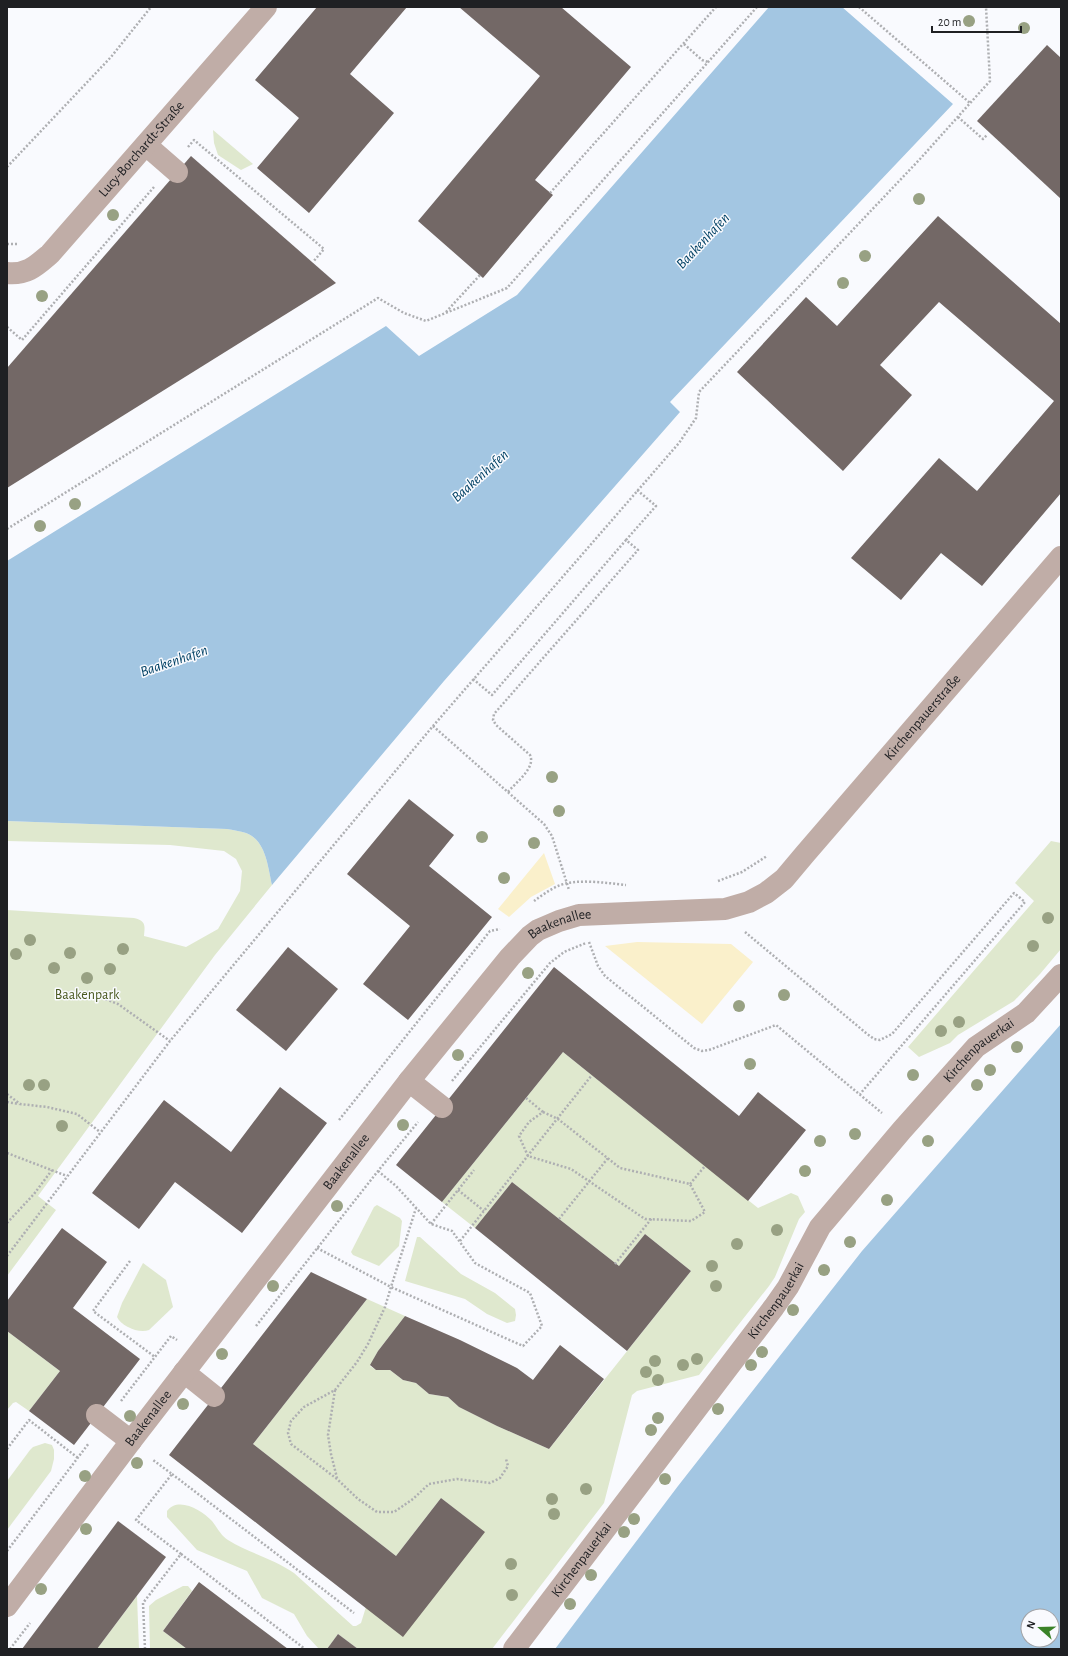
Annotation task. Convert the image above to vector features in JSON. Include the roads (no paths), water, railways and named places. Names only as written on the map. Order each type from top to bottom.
[{"type":"street","name":"Lucy-Borchardt-Straße","points":[[7,274],[18,274],[34,268],[50,254],[266,7]]},
{"type":"street","points":[[146,145],[174,170]]},
{"type":"street","name":"Kirchenpauerstraße","points":[[784,879],[1061,557]]},
{"type":"street","name":"Baakenallee","points":[[7,1606],[131,1441],[409,1081],[510,957],[530,936],[538,930],[559,921],[584,915],[725,909],[749,902],[766,893],[784,879]]},
{"type":"street","name":"Kirchenpauerkai","points":[[514,1649],[774,1307],[792,1280],[820,1227],[902,1130],[976,1047],[1026,1013],[1061,975]]},
{"type":"street","points":[[409,1081],[438,1105]]},
{"type":"street","points":[[184,1372],[214,1396]]},
{"type":"street","points":[[97,1415],[131,1441]]},
{"type":"water","name":"Baakenhafen","points":[[769,7],[842,7],[953,104],[670,402],[680,412],[444,681],[272,885],[262,848],[253,837],[246,833],[227,829],[7,821],[7,561],[386,326],[419,356],[517,295]]},
{"type":"water","points":[[1061,1024],[1061,1649],[555,1649],[678,1486],[862,1251]]},
{"type":"park label","name":"Baakenpark","points":[[87,995]]}]
